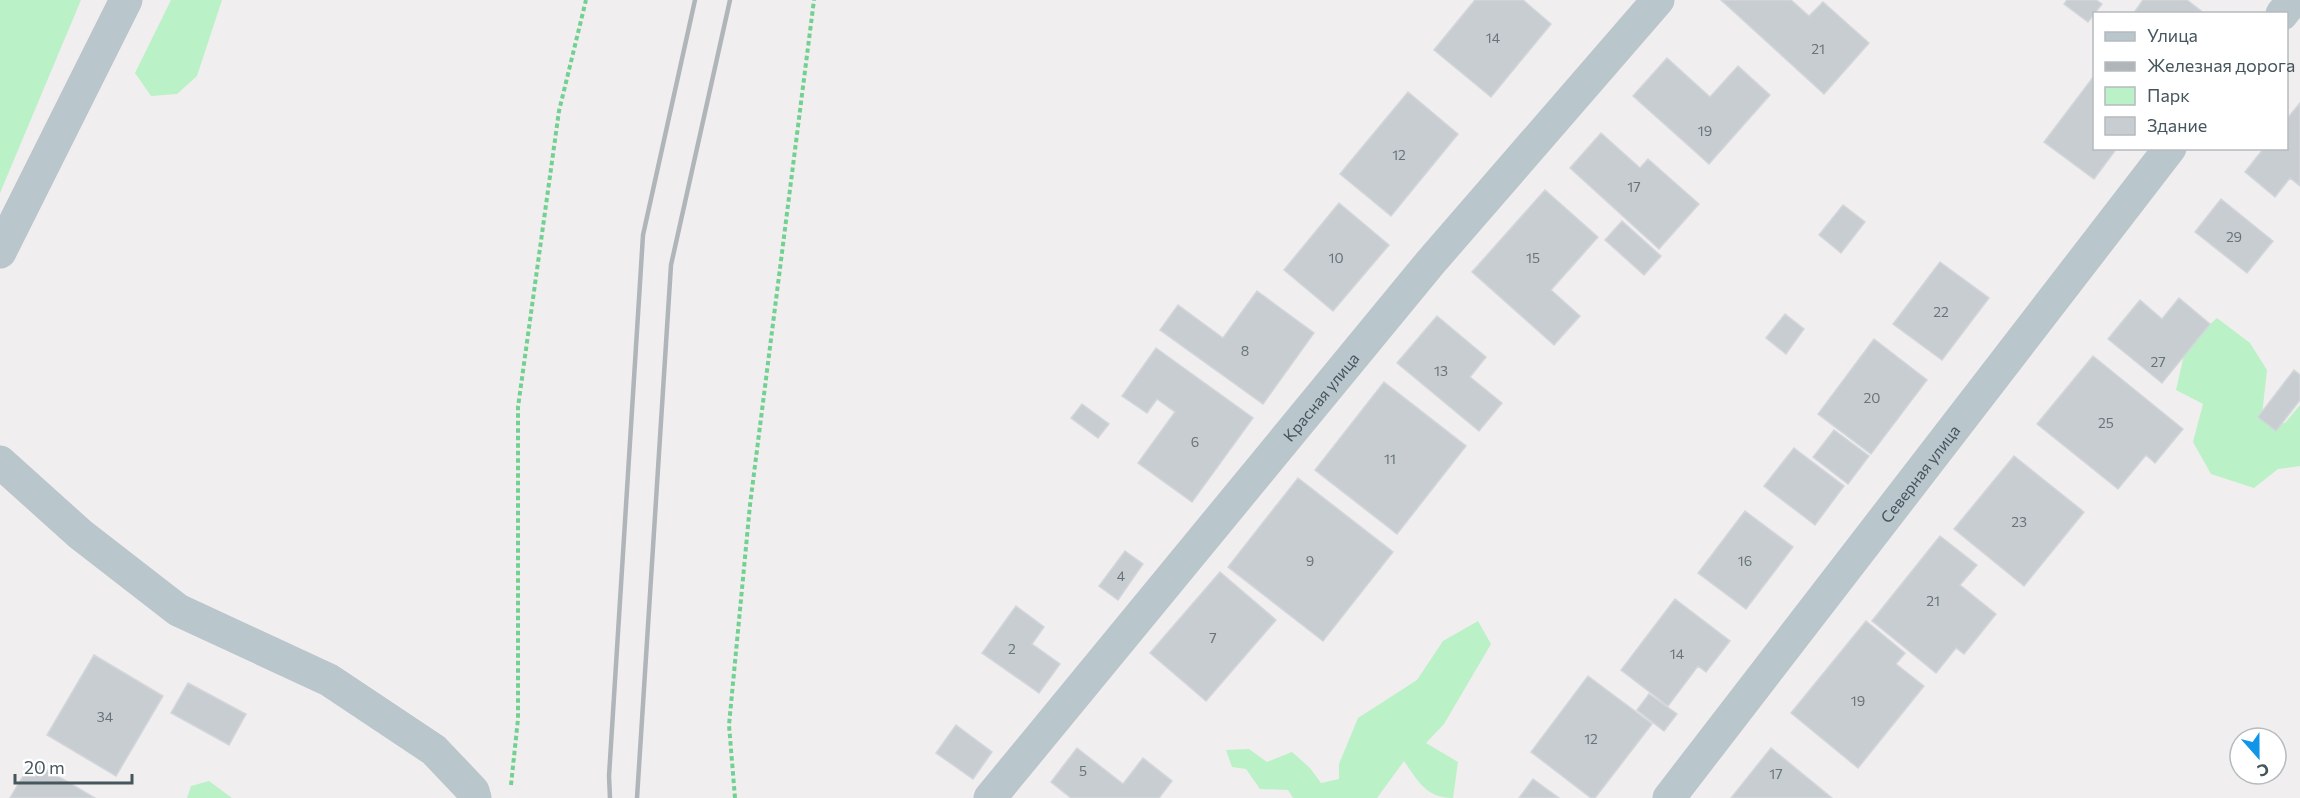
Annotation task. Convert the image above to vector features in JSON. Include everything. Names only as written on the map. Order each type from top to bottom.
[{"type":"street","points":[[0,252],[126,0]]},
{"type":"street","name":"Красная улица","points":[[990,798],[1430,263],[1658,0]]},
{"type":"street","points":[[2284,12],[2293,0]]},
{"type":"street","name":"Северная улица","points":[[1669,798],[2168,150]]},
{"type":"street","points":[[0,462],[80,534],[178,610],[329,680],[434,750],[473,791],[475,798]]},
{"type":"path","points":[[511,787],[518,719],[518,407],[559,111],[586,0]]},
{"type":"path","points":[[735,798],[729,725],[750,505],[814,0]]},
{"type":"green space","points":[[0,0],[81,0],[0,193]]},
{"type":"green space","points":[[171,0],[222,0],[197,76],[177,94],[151,96],[135,73]]},
{"type":"green space","points":[[2217,318],[2250,343],[2267,370],[2262,415],[2272,425],[2285,423],[2300,405],[2300,466],[2278,469],[2254,488],[2211,474],[2193,442],[2203,404],[2176,390],[2186,346]]},
{"type":"green space","points":[[1478,621],[1491,644],[1444,724],[1426,743],[1458,762],[1453,798],[1429,792],[1404,761],[1377,798],[1293,798],[1288,790],[1260,789],[1246,769],[1232,767],[1226,750],[1249,749],[1267,762],[1292,752],[1310,768],[1321,783],[1339,779],[1339,764],[1358,718],[1417,680],[1443,641]]},
{"type":"green space","points":[[209,781],[232,798],[187,798],[191,786]]},
{"type":"building","points":[[1475,0],[1523,0],[1551,24],[1491,97],[1434,50]]},
{"type":"building","points":[[1721,0],[1791,0],[1809,16],[1823,2],[1869,43],[1824,94]]},
{"type":"building","points":[[2067,0],[2096,0],[2102,4],[2096,12],[2093,12],[2088,22],[2064,4]]},
{"type":"building","points":[[2143,0],[2187,0],[2202,12],[2134,12]]},
{"type":"building","points":[[1667,58],[1710,97],[1738,66],[1770,95],[1709,164],[1633,96]]},
{"type":"building","points":[[2093,77],[2093,150],[2116,150],[2094,179],[2044,142]]},
{"type":"building","points":[[1408,92],[1458,134],[1391,216],[1340,174]]},
{"type":"building","points":[[2300,103],[2300,186],[2290,178],[2275,197],[2245,172],[2262,150],[2288,150],[2288,118]]},
{"type":"building","points":[[1601,133],[1640,168],[1648,159],[1699,204],[1659,249],[1570,168]]},
{"type":"building","points":[[1545,190],[1598,237],[1551,290],[1580,316],[1554,345],[1472,272]]},
{"type":"building","points":[[2221,199],[2273,241],[2247,273],[2195,232]]},
{"type":"building","points":[[1339,203],[1389,245],[1333,311],[1284,270]]},
{"type":"building","points":[[1843,205],[1865,222],[1841,253],[1819,235]]},
{"type":"building","points":[[1622,221],[1661,256],[1644,275],[1605,240]]},
{"type":"building","points":[[1940,262],[1989,298],[1942,360],[1893,324]]},
{"type":"building","points":[[1257,291],[1314,333],[1263,404],[1160,330],[1178,305],[1223,338]]},
{"type":"building","points":[[2179,298],[2210,324],[2162,383],[2108,339],[2140,300],[2162,319]]},
{"type":"building","points":[[1785,314],[1804,329],[1786,354],[1766,338]]},
{"type":"building","points":[[1437,316],[1486,357],[1470,377],[1502,403],[1479,431],[1397,363]]},
{"type":"building","points":[[1874,339],[1927,380],[1871,454],[1818,414]]},
{"type":"building","points":[[1156,348],[1253,418],[1192,502],[1138,463],[1175,412],[1157,399],[1147,413],[1122,396]]},
{"type":"building","points":[[2093,356],[2183,429],[2155,463],[2146,455],[2118,489],[2037,424]]},
{"type":"building","points":[[2294,370],[2300,375],[2300,400],[2276,431],[2258,417]]},
{"type":"building","points":[[1384,382],[1466,446],[1397,534],[1315,470]]},
{"type":"building","points":[[1082,404],[1109,424],[1098,438],[1071,418]]},
{"type":"building","points":[[1834,430],[1869,456],[1848,484],[1813,457]]},
{"type":"building","points":[[1794,448],[1844,486],[1815,525],[1764,486]]},
{"type":"building","points":[[2014,456],[2084,512],[2024,586],[1954,529]]},
{"type":"building","points":[[1298,478],[1393,552],[1323,641],[1228,567]]},
{"type":"building","points":[[1745,511],[1793,547],[1746,609],[1698,573]]},
{"type":"building","points":[[1940,536],[1977,565],[1960,585],[1996,614],[1964,654],[1956,648],[1936,673],[1872,621]]},
{"type":"building","points":[[1125,551],[1143,564],[1118,600],[1099,586]]},
{"type":"building","points":[[1220,572],[1276,620],[1206,701],[1150,653]]},
{"type":"building","points":[[1675,599],[1730,641],[1706,672],[1698,666],[1668,706],[1621,670]]},
{"type":"building","points":[[1016,606],[1044,627],[1032,644],[1060,664],[1039,693],[982,653]]},
{"type":"building","points":[[1866,621],[1905,653],[1896,664],[1924,686],[1858,768],[1791,713]]},
{"type":"building","points":[[94,655],[163,696],[116,776],[47,735]]},
{"type":"building","points":[[1588,676],[1652,724],[1595,798],[1591,798],[1531,752]]},
{"type":"building","points":[[188,683],[246,714],[229,745],[171,713]]},
{"type":"building","points":[[1649,694],[1677,714],[1664,731],[1637,710]]},
{"type":"building","points":[[956,725],[992,752],[973,779],[936,753]]},
{"type":"building","points":[[1077,748],[1123,784],[1143,758],[1172,781],[1159,798],[1071,798],[1051,782]]},
{"type":"building","points":[[1771,748],[1832,798],[1731,798]]},
{"type":"building","points":[[32,761],[95,798],[10,798]]},
{"type":"building","points":[[1533,779],[1559,798],[1519,798]]},
{"type":"railway","points":[[610,798],[609,776],[643,235],[695,0]]},
{"type":"railway","points":[[637,798],[671,265],[730,0]]}]
